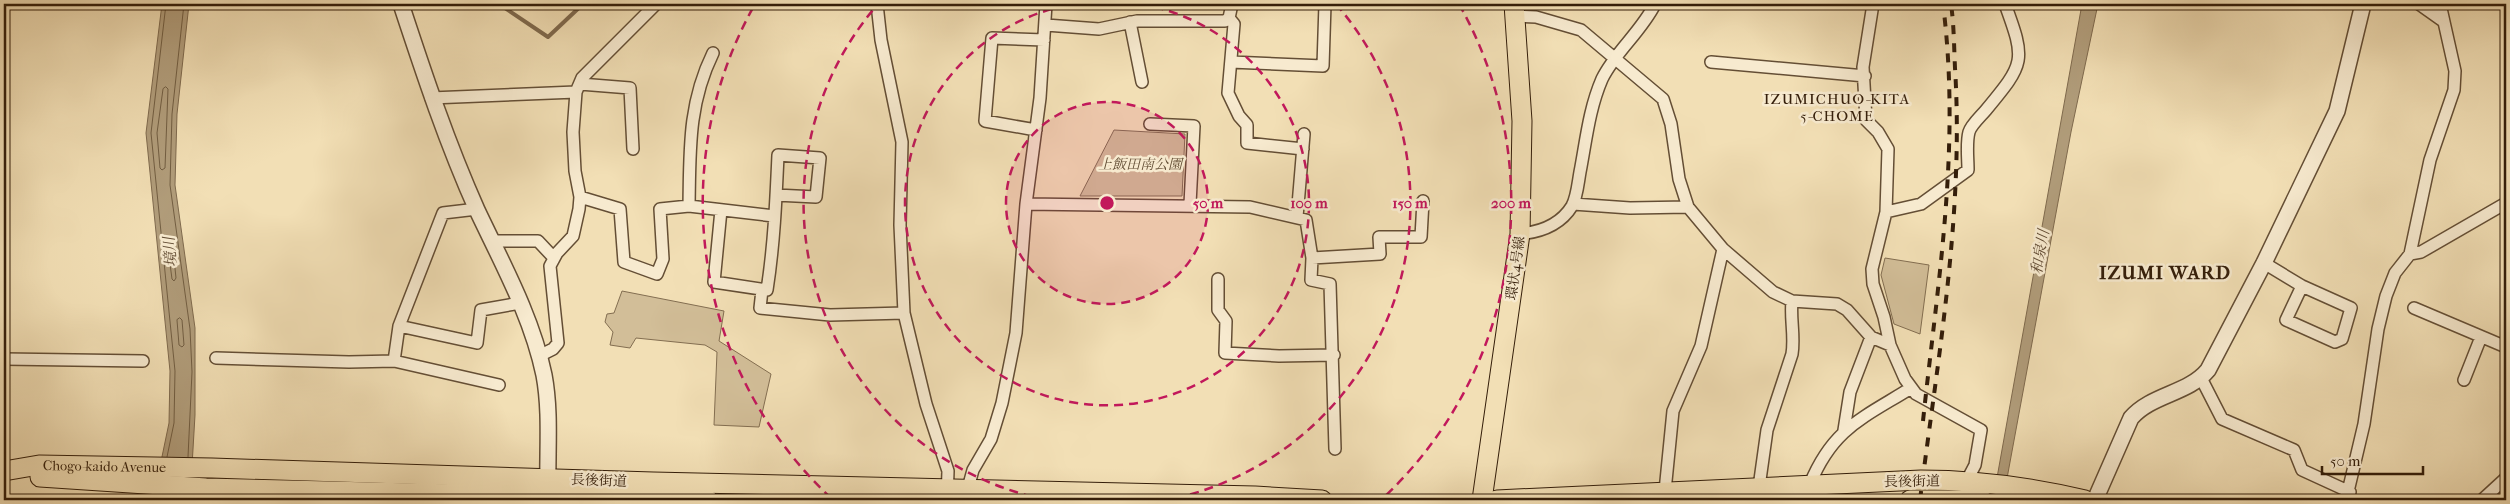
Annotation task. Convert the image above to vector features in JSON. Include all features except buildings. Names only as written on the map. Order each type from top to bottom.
[{"type":"main road","name":"環状4号線","points":[[1482,500],[1520,234],[1522,121],[1514,10]]},
{"type":"main road","name":"Chogo-kaido Avenue","points":[[4,471],[40,465],[136,476],[197,486],[548,491]]},
{"type":"main road","name":"長後街道","points":[[205,468],[548,491],[948,494],[968,488],[1255,496],[1322,500]]},
{"type":"main road","name":"Chogo-kaido Avenue","points":[[4,481],[26,477],[136,476],[205,468]]},
{"type":"main road","name":"長後街道","points":[[1498,500],[1810,484],[1971,493],[2011,485],[2085,500]]},
{"type":"main road","points":[[548,491],[708,500]]},
{"type":"main road","points":[[1910,500],[1971,493]]},
{"type":"street","points":[[401,4],[431,98],[477,209],[520,303],[539,356],[547,400],[548,491]]},
{"type":"street","points":[[539,356],[553,349],[558,343],[550,266],[554,258],[573,236],[580,197],[575,170],[573,132],[578,88],[588,72],[656,4]]},
{"type":"street","points":[[877,4],[881,40],[902,142],[900,225],[904,312],[926,404],[948,471],[948,494]]},
{"type":"street","points":[[968,488],[973,470],[991,440],[1002,403],[1016,333],[1026,204],[1036,130],[1046,25],[1046,4]]},
{"type":"street","points":[[1232,4],[1230,18],[1234,24],[1228,93],[1239,116],[1247,125],[1247,143],[1303,149]]},
{"type":"street","points":[[1231,62],[1323,66],[1325,4]]},
{"type":"street","points":[[1520,234],[1548,228],[1564,217],[1573,204],[1590,114],[1600,85],[1615,59],[1636,35],[1654,4]]},
{"type":"street","points":[[1873,4],[1863,67],[1866,120],[1878,132],[1888,149],[1886,212],[1872,269],[1873,284],[1890,345],[1911,388],[1916,394],[1981,430],[1971,493]]},
{"type":"street","points":[[1886,212],[1921,204],[1968,170],[1969,130],[2007,85],[2017,68],[2020,48],[2014,22],[2005,4]]},
{"type":"street","points":[[2095,500],[2132,418],[2140,408],[2202,378],[2208,370],[2264,263],[2337,111],[2363,4]]},
{"type":"street","points":[[2419,4],[2443,21]]},
{"type":"street","points":[[2202,378],[2222,420],[2294,450],[2302,470],[2348,496],[2364,424],[2378,329],[2386,296],[2395,273],[2410,254],[2430,160],[2454,90],[2455,70],[2440,4]]},
{"type":"street","points":[[1514,10],[1581,30],[1663,99],[1671,124],[1680,179],[1688,207],[1723,249],[1774,292],[1792,301],[1837,304],[1847,310],[1871,337],[1890,345]]},
{"type":"street","points":[[1046,25],[1099,29],[1130,22],[1225,21],[1230,18]]},
{"type":"street","points":[[1130,22],[1142,82]]},
{"type":"street","points":[[1036,130],[985,121],[992,38],[1044,40]]},
{"type":"street","points":[[689,206],[690,130],[698,87],[713,53]]},
{"type":"street","points":[[1711,62],[1864,76]]},
{"type":"street","points":[[431,98],[578,88],[630,88],[633,149]]},
{"type":"street","points":[[1150,124],[1194,126],[1190,204]]},
{"type":"street","points":[[1296,217],[1304,134]]},
{"type":"street","points":[[722,210],[714,282],[767,290],[774,243],[774,216],[778,155],[820,158],[816,198],[776,195]]},
{"type":"street","points":[[580,197],[620,209],[624,262],[657,274],[662,259],[660,209],[689,206],[774,216]]},
{"type":"street","points":[[1312,258],[1380,254],[1379,237],[1421,237],[1423,201]]},
{"type":"street","points":[[2410,254],[2421,252],[2506,203]]},
{"type":"street","points":[[1026,204],[1190,204],[1250,207],[1306,220],[1312,258],[1311,280],[1330,284],[1334,355],[1334,449]]},
{"type":"street","points":[[1573,204],[1630,208],[1688,207]]},
{"type":"street","points":[[394,361],[399,326],[443,213],[477,209]]},
{"type":"street","points":[[492,240],[538,241],[554,258]]},
{"type":"street","points":[[1665,491],[1673,410],[1701,346],[1723,249]]},
{"type":"street","points":[[2264,263],[2302,286],[2351,308],[2342,339],[2336,342],[2286,320],[2302,286]]},
{"type":"street","points":[[1218,279],[1218,310],[1226,321],[1226,353],[1279,356],[1334,355]]},
{"type":"street","points":[[762,290],[760,308],[830,314],[904,312]]},
{"type":"street","points":[[1759,487],[1767,430],[1792,354],[1794,342],[1791,312],[1792,301]]},
{"type":"street","points":[[399,326],[477,343],[481,310],[520,303]]},
{"type":"street","points":[[2414,308],[2506,347]]},
{"type":"street","points":[[1844,430],[1850,392],[1871,337]]},
{"type":"street","points":[[2464,380],[2481,337]]},
{"type":"street","points":[[216,358],[349,362],[394,361],[499,385]]},
{"type":"street","points":[[4,360],[143,361]]},
{"type":"street","points":[[1810,484],[1820,460],[1844,430],[1911,388]]},
{"type":"street","points":[[2489,499],[2506,478]]},
{"type":"green space","name":"上飯田南公園","points":[[1114,130],[1185,134],[1182,196],[1080,196]]},
{"type":"green space","points":[[1885,258],[1929,265],[1920,334],[1894,324],[1881,275]]},
{"type":"green space","points":[[622,291],[724,311],[719,341],[771,374],[759,427],[714,425],[717,352],[705,345],[636,338],[630,348],[610,345],[613,332],[605,322],[607,314],[614,313]]},
{"type":"water","name":"境川","points":[[162,4],[189,4],[177,114],[175,185],[195,328],[195,415],[190,500],[153,500],[169,423],[170,371],[146,133]]},
{"type":"water","name":"和泉川","points":[[2082,4],[2098,4],[2071,132],[2003,500],[1993,500]]},
{"type":"waterway","points":[[499,4],[548,37],[583,4]]},
{"type":"railway","points":[[1923,421],[1941,264],[1949,161],[1948,57],[1943,4]]},
{"type":"railway","points":[[1920,500],[1948,285],[1953,231],[1957,123],[1951,4]]},
{"type":"district","name":"IZUMICHUO-KITA 5-CHOME","points":[[1837,108]]},
{"type":"district","name":"IZUMI WARD","points":[[2165,272]]}]
